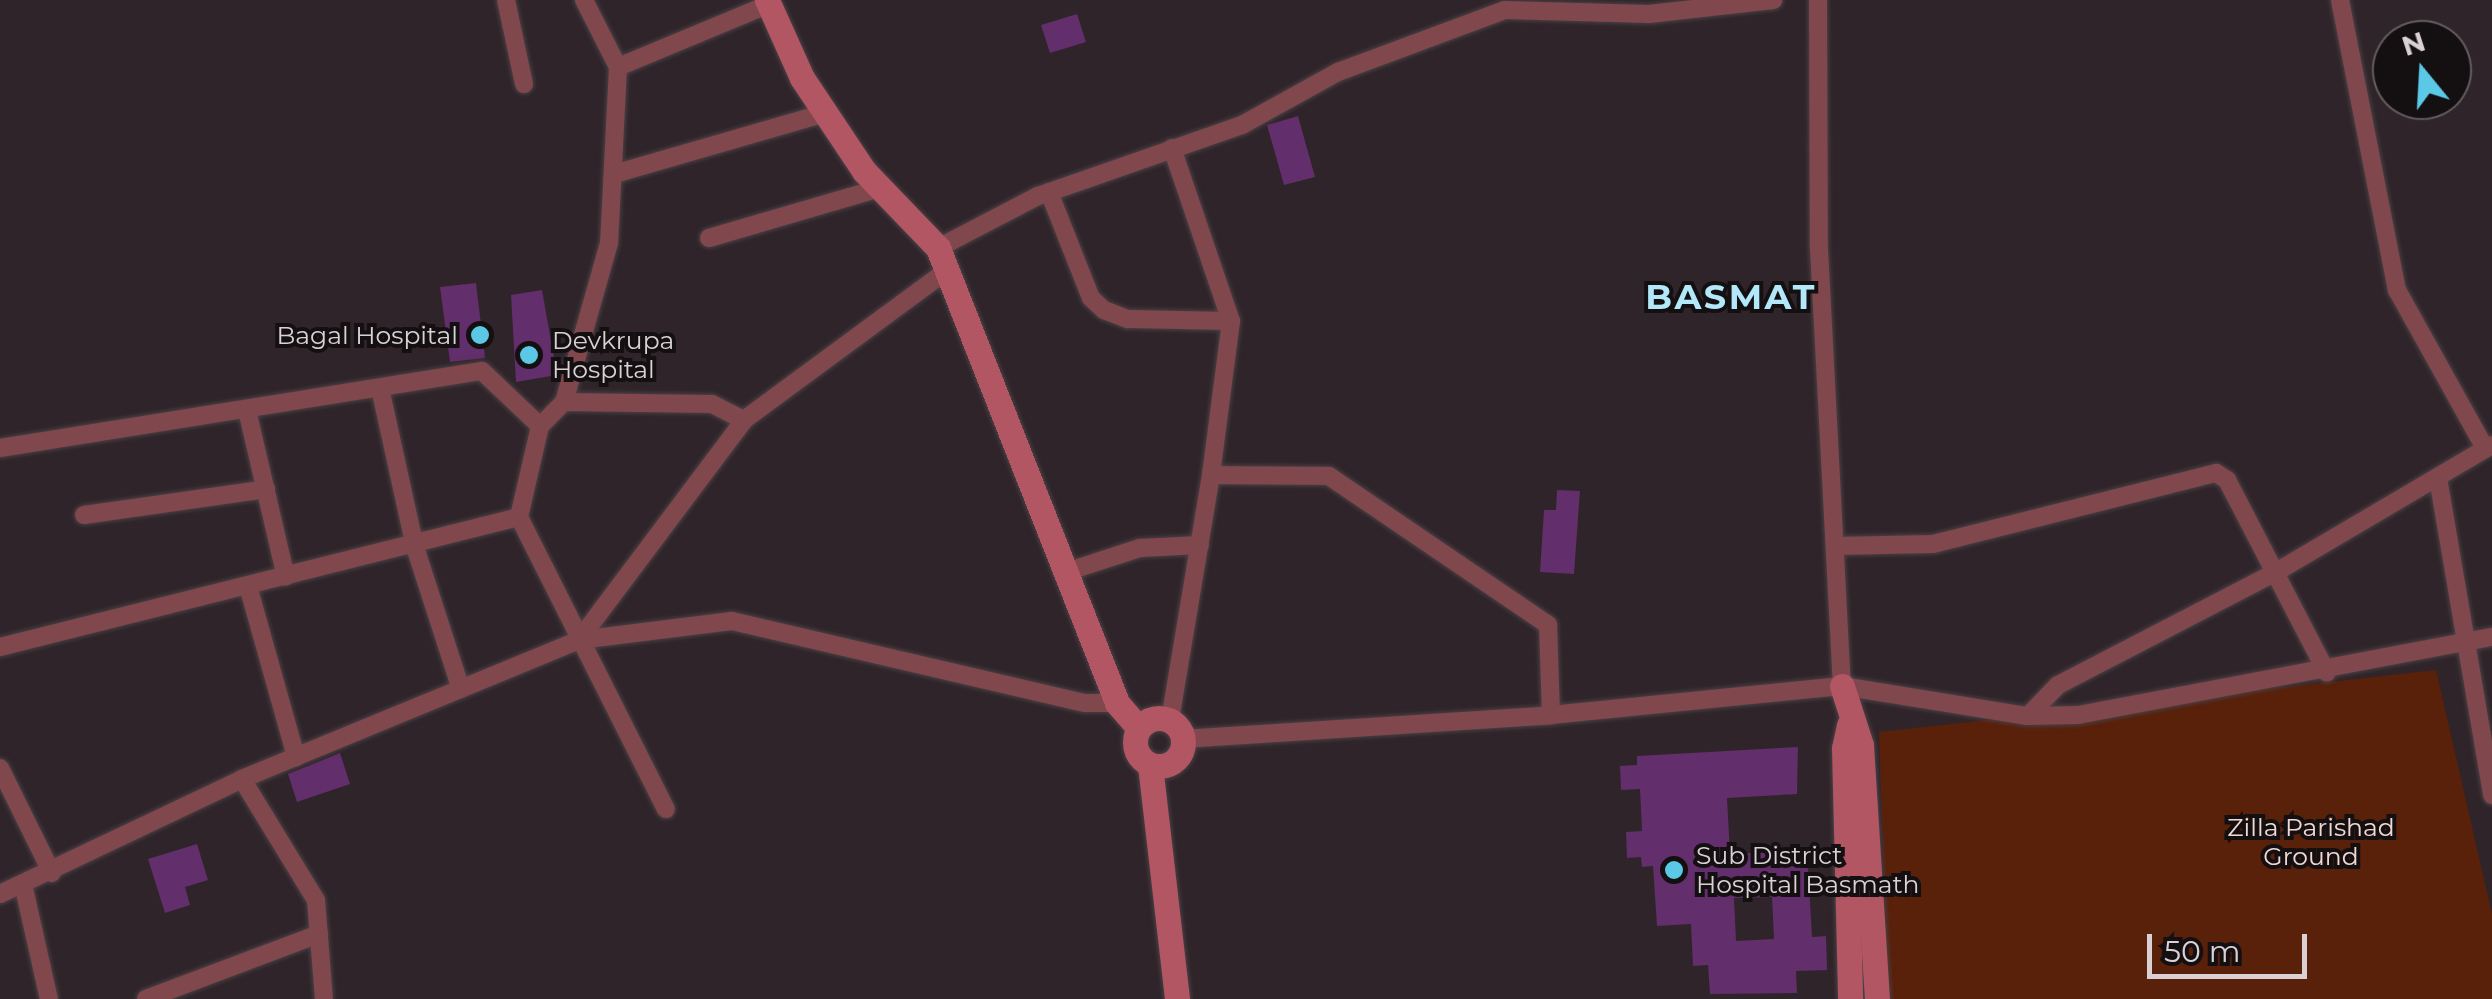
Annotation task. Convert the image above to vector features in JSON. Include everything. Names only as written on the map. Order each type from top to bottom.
[{"type":"main road","points":[[768,2],[826,113],[880,188],[942,260],[1118,704],[1139,728],[1137,754],[1150,765],[1177,999]]},
{"type":"main road","points":[[1842,686],[1849,724],[1861,746],[1877,999]]},
{"type":"main road","points":[[1139,728],[1159,717],[1177,730],[1174,761],[1150,765]]},
{"type":"main road","points":[[1849,724],[1844,748],[1850,999]]},
{"type":"street","points":[[506,0],[524,84]]},
{"type":"street","points":[[584,0],[618,67],[610,243],[564,402],[540,426],[519,516],[666,809]]},
{"type":"street","points":[[579,640],[744,420],[942,260],[1048,192],[1242,125],[1338,72],[1505,10],[1649,14],[1773,0]]},
{"type":"street","points":[[1818,0],[1818,249],[1842,686]]},
{"type":"street","points":[[2028,716],[2058,685],[2278,571],[2488,447],[2397,290],[2340,0]]},
{"type":"street","points":[[618,67],[768,2]]},
{"type":"street","points":[[614,174],[826,113]]},
{"type":"street","points":[[1172,148],[1232,321],[1177,730],[1552,715],[1842,686],[2028,716],[2078,715],[2327,673],[2492,638]]},
{"type":"street","points":[[709,238],[880,188]]},
{"type":"street","points":[[1048,192],[1091,298],[1104,310],[1128,319],[1232,321]]},
{"type":"street","points":[[0,448],[482,371],[540,426]]},
{"type":"street","points":[[380,388],[415,547],[461,688]]},
{"type":"street","points":[[564,402],[712,404],[744,420]]},
{"type":"street","points":[[247,410],[286,577]]},
{"type":"street","points":[[1834,546],[1933,544],[2216,473],[2228,480],[2327,673]]},
{"type":"street","points":[[1211,476],[1329,476],[1548,625],[1552,715]]},
{"type":"street","points":[[2438,478],[2461,642],[2492,796]]},
{"type":"street","points":[[84,515],[266,489]]},
{"type":"street","points":[[0,647],[415,547],[519,516]]},
{"type":"street","points":[[1066,572],[1140,548],[1200,544]]},
{"type":"street","points":[[248,586],[296,757]]},
{"type":"street","points":[[0,894],[52,873],[242,779],[579,640],[732,621],[1086,702],[1118,704]]},
{"type":"street","points":[[0,768],[52,873]]},
{"type":"street","points":[[242,779],[316,900],[324,999]]},
{"type":"street","points":[[23,884],[49,999]]},
{"type":"street","points":[[146,999],[319,934]]},
{"type":"green space","name":"Zilla Parishad Ground","points":[[2436,670],[2492,914],[2492,999],[1888,999],[1879,732]]},
{"type":"building","points":[[1077,14],[1086,42],[1050,53],[1041,25]]},
{"type":"building","points":[[1298,116],[1315,177],[1284,185],[1267,125]]},
{"type":"building","points":[[476,283],[485,358],[450,362],[440,287]]},
{"type":"building","points":[[542,290],[557,375],[516,382],[511,295]]},
{"type":"building","points":[[1557,490],[1580,491],[1574,574],[1540,572],[1544,510],[1556,510]]},
{"type":"building","points":[[1798,747],[1797,794],[1727,798],[1730,854],[1807,850],[1812,937],[1826,936],[1827,970],[1796,971],[1797,993],[1710,994],[1708,965],[1693,966],[1691,924],[1657,926],[1653,866],[1642,867],[1641,857],[1627,858],[1626,832],[1642,831],[1640,789],[1621,790],[1620,766],[1637,765],[1637,756]],"holes":[[[1772,897],[1774,939],[1736,941],[1734,898]]]},
{"type":"building","points":[[340,753],[350,784],[297,802],[288,774]]},
{"type":"building","points":[[197,844],[208,880],[185,887],[190,905],[165,913],[148,859]]},
{"type":"place","name":"Bagal Hospital","points":[[480,335]]},
{"type":"place","name":"Devkrupa Hospital","points":[[529,355]]},
{"type":"place","name":"Sub District Hospital Basmath","points":[[1674,870]]},
{"type":"district","name":"BASMAT","points":[[1731,297]]}]
